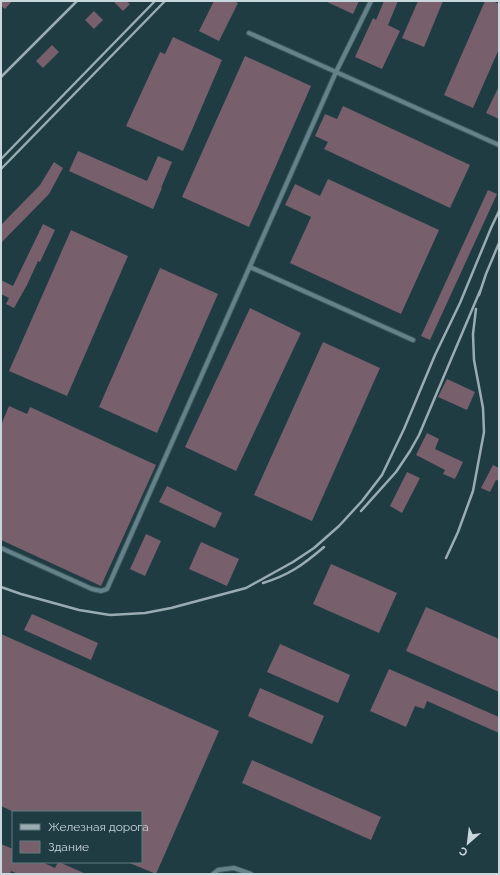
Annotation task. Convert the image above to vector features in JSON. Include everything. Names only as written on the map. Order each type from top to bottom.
[{"type":"lane","points":[[1,548],[92,589],[101,591],[107,589],[336,72],[371,1]]},
{"type":"lane","points":[[249,33],[499,145]]},
{"type":"lane","points":[[250,267],[412,340]]},
{"type":"lane","points":[[213,874],[218,870],[234,868],[251,874]]},
{"type":"building","points":[[1,1],[12,1],[5,9],[1,6]]},
{"type":"building","points":[[113,1],[126,1],[130,4],[123,11]]},
{"type":"building","points":[[214,1],[233,1],[238,3],[219,41],[199,31]]},
{"type":"building","points":[[325,1],[359,1],[353,14]]},
{"type":"building","points":[[384,1],[398,1],[388,25],[400,31],[382,69],[355,57],[373,18],[376,20]]},
{"type":"building","points":[[418,1],[443,1],[424,47],[402,38]]},
{"type":"building","points":[[485,1],[493,1],[499,4],[499,49],[473,108],[444,95]]},
{"type":"building","points":[[94,11],[103,20],[94,29],[85,20]]},
{"type":"building","points":[[173,37],[222,60],[183,151],[126,126],[160,52],[165,54]]},
{"type":"building","points":[[52,45],[59,52],[43,68],[36,61]]},
{"type":"building","points":[[245,56],[311,86],[249,227],[182,197]]},
{"type":"building","points":[[499,86],[499,119],[486,113]]},
{"type":"building","points":[[343,106],[470,165],[450,208],[324,149],[328,142],[315,136],[325,114],[337,119]]},
{"type":"building","points":[[78,151],[147,181],[158,156],[172,162],[153,209],[69,171]]},
{"type":"building","points":[[54,162],[63,168],[49,194],[1,243],[1,225],[40,185]]},
{"type":"building","points":[[328,179],[439,230],[401,314],[290,263],[311,217],[285,205],[295,184],[320,196]]},
{"type":"building","points":[[488,190],[497,194],[430,340],[421,336]]},
{"type":"building","points":[[43,224],[55,230],[40,262],[38,261],[14,308],[6,304],[9,298],[1,294],[1,280],[13,286]]},
{"type":"building","points":[[71,230],[128,256],[67,396],[9,371]]},
{"type":"building","points":[[160,268],[218,294],[157,433],[99,407]]},
{"type":"building","points":[[250,308],[301,333],[236,471],[185,447]]},
{"type":"building","points":[[323,342],[380,368],[312,521],[254,495]]},
{"type":"building","points":[[447,379],[475,392],[467,410],[438,397]]},
{"type":"building","points":[[9,406],[27,414],[30,407],[156,465],[101,586],[1,540],[1,425]]},
{"type":"building","points":[[427,433],[439,439],[435,449],[463,462],[455,479],[443,474],[445,470],[416,455]]},
{"type":"building","points":[[493,465],[499,468],[499,481],[496,480],[490,492],[481,488]]},
{"type":"building","points":[[407,472],[420,478],[402,513],[390,506]]},
{"type":"building","points":[[167,486],[222,513],[215,528],[159,502]]},
{"type":"building","points":[[146,534],[161,541],[145,576],[130,569]]},
{"type":"building","points":[[201,542],[239,559],[227,586],[189,569]]},
{"type":"building","points":[[331,564],[397,593],[379,633],[313,604]]},
{"type":"building","points":[[426,607],[499,639],[499,692],[406,651]]},
{"type":"building","points":[[32,614],[98,643],[91,660],[24,630]]},
{"type":"building","points":[[1,634],[219,731],[156,874],[129,863],[142,863],[142,811],[12,811],[1,806]]},
{"type":"building","points":[[280,644],[350,675],[338,703],[267,672]]},
{"type":"building","points":[[389,669],[499,717],[499,733],[427,701],[424,709],[415,706],[406,727],[370,711]]},
{"type":"building","points":[[260,688],[324,716],[312,744],[248,716]]},
{"type":"building","points":[[252,760],[381,817],[371,840],[242,783]]},
{"type":"building","points":[[1,844],[12,849],[12,863],[44,863],[55,868],[58,863],[61,863],[86,874],[18,874],[11,871],[10,874],[1,874]]},
{"type":"railway","points":[[1,77],[77,1]]},
{"type":"railway","points":[[1,159],[155,1]]},
{"type":"railway","points":[[1,169],[165,1]]},
{"type":"railway","points":[[1,587],[79,610],[110,615],[145,613],[171,608],[246,588],[293,562],[314,548],[339,526],[362,501],[382,475],[404,429],[435,355],[460,303],[499,211]]},
{"type":"railway","points":[[479,295],[499,243]]},
{"type":"railway","points":[[361,511],[396,472],[419,435],[480,291]]},
{"type":"railway","points":[[446,558],[458,532],[473,491],[484,432],[483,408],[474,360],[473,334],[476,309]]},
{"type":"railway","points":[[263,583],[281,577],[295,569],[324,547]]}]
